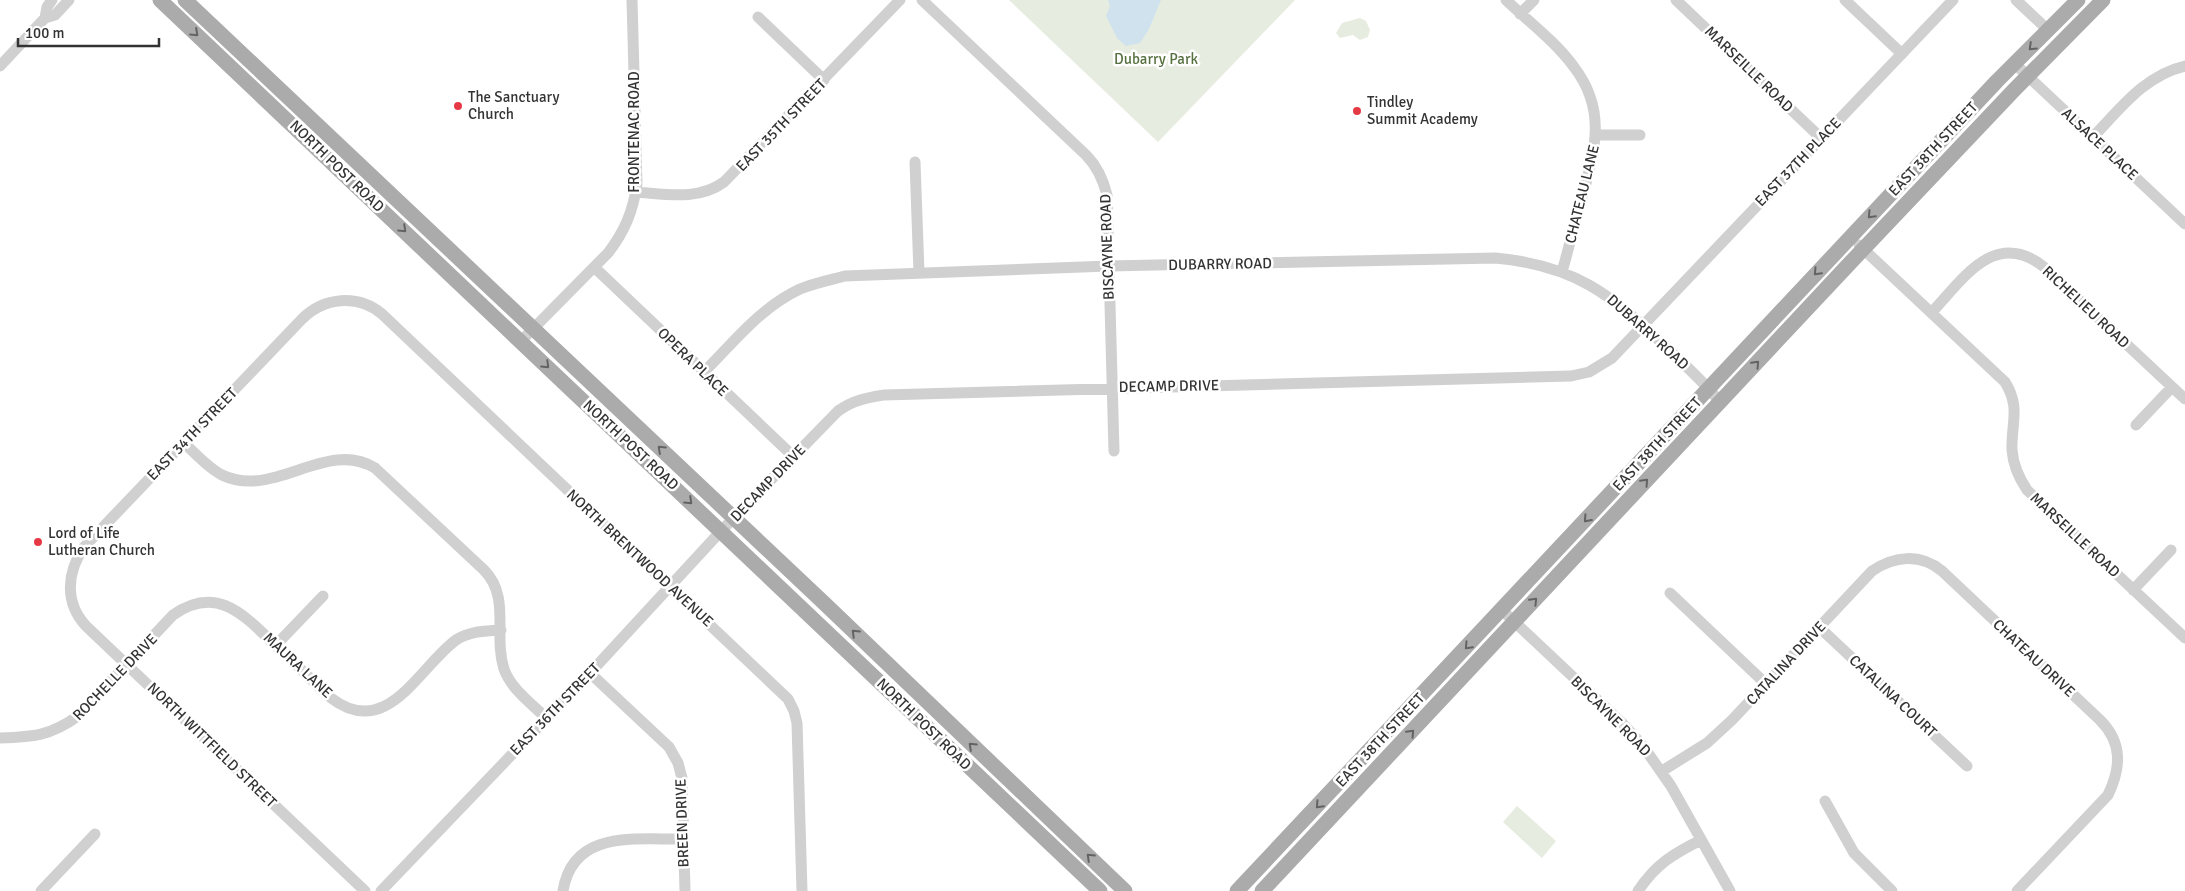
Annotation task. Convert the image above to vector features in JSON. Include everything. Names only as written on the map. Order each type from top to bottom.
[{"type":"main road","name":"NORTH POST ROAD","points":[[160,0],[521,341],[728,524],[1126,891]]},
{"type":"main road","name":"NORTH POST ROAD","points":[[185,0],[533,329],[1100,891]]},
{"type":"main road","name":"EAST 38TH STREET","points":[[1237,891],[1851,237],[2078,0]]},
{"type":"main road","name":"EAST 38TH STREET","points":[[1262,891],[1864,249],[2103,0]]},
{"type":"street","points":[[45,18],[47,7],[52,0]]},
{"type":"street","points":[[0,66],[45,18],[55,15],[70,0]]},
{"type":"street","name":"FRONTENAC ROAD","points":[[521,341],[608,253],[622,235],[631,214],[636,192],[632,0]]},
{"type":"street","name":"EAST 35TH STREET","points":[[636,192],[688,196],[709,191],[721,185],[900,0]]},
{"type":"street","name":"BISCAYNE ROAD","points":[[922,0],[1095,165],[1103,181],[1107,195],[1114,451]]},
{"type":"street","name":"CHATEAU LANE","points":[[1506,0],[1564,55],[1581,76],[1594,109],[1596,135],[1594,153],[1562,272]]},
{"type":"street","points":[[1520,14],[1534,0]]},
{"type":"street","name":"MARSEILLE ROAD","points":[[1676,0],[1821,138]]},
{"type":"street","points":[[1845,0],[1902,54]]},
{"type":"street","name":"EAST 37TH PLACE","points":[[1643,325],[1953,0]]},
{"type":"street","points":[[2016,0],[2049,31]]},
{"type":"street","points":[[758,17],[824,80]]},
{"type":"street","name":"ALSACE PLACE","points":[[2015,64],[2185,224]]},
{"type":"street","points":[[2093,137],[2143,86],[2166,72],[2185,66]]},
{"type":"street","points":[[1596,135],[1640,135]]},
{"type":"street","points":[[915,162],[919,273]]},
{"type":"street","name":"MARSEILLE ROAD","points":[[1851,237],[1999,375],[2009,389],[2015,411],[2013,457],[2027,490],[2185,638]]},
{"type":"street","name":"RICHELIEU ROAD","points":[[1932,312],[1980,262],[2002,254],[2022,255],[2044,267],[2185,399]]},
{"type":"street","name":"DUBARRY ROAD","points":[[704,372],[755,319],[780,301],[802,288],[845,276],[1109,266],[1495,258],[1532,263],[1562,272],[1602,291],[1643,325],[1720,402]]},
{"type":"street","name":"OPERA PLACE","points":[[594,267],[793,456]]},
{"type":"street","name":"EAST 34TH STREET","points":[[70,591],[73,565],[84,547],[305,316],[320,306],[341,300]]},
{"type":"street","name":"NORTH BRENTWOOD AVENUE","points":[[341,300],[363,304],[382,314],[782,692],[794,710],[797,723],[802,891]]},
{"type":"street","name":"DECAMP DRIVE","points":[[728,524],[838,411],[849,403],[862,398],[884,395],[1571,376],[1589,372],[1608,361],[1643,325]]},
{"type":"street","points":[[2136,425],[2172,387]]},
{"type":"street","points":[[184,443],[214,470],[230,478],[242,481],[264,481],[340,459],[358,460],[372,466],[490,576],[495,584],[500,600],[501,655],[509,678],[516,689],[546,718]]},
{"type":"street","name":"EAST 36TH STREET","points":[[381,891],[590,673],[728,524]]},
{"type":"street","points":[[2133,590],[2171,550]]},
{"type":"street","name":"CATALINA DRIVE","points":[[1662,771],[1708,743],[1872,571],[1891,560],[1908,558]]},
{"type":"street","name":"CHATEAU DRIVE","points":[[1908,558],[1929,563],[1942,571],[2103,723],[2113,737],[2118,758],[2117,776],[2113,788],[2103,802],[2017,891]]},
{"type":"street","name":"NORTH WITTFIELD STREET","points":[[70,591],[72,602],[81,620],[365,891]]},
{"type":"street","points":[[1670,594],[1766,684]]},
{"type":"street","points":[[276,645],[323,596]]},
{"type":"street","name":"ROCHELLE DRIVE","points":[[0,738],[36,737],[68,724],[181,610],[202,603],[222,604]]},
{"type":"street","name":"MAURA LANE","points":[[222,604],[242,614],[335,700],[349,708],[369,710],[390,704],[400,697],[458,639],[479,631],[501,630]]},
{"type":"street","name":"BISCAYNE ROAD","points":[[1502,610],[1628,729],[1662,771],[1730,891]]},
{"type":"street","name":"CATALINA COURT","points":[[1819,627],[1968,766]]},
{"type":"street","name":"BREEN DRIVE","points":[[590,673],[666,744],[675,756],[682,778],[685,891]]},
{"type":"street","points":[[1825,801],[1854,853],[1892,891]]},
{"type":"street","points":[[41,891],[94,834]]},
{"type":"street","points":[[563,891],[573,864],[581,855],[600,844],[612,841],[683,839]]},
{"type":"street","points":[[1638,891],[1647,877],[1662,862],[1702,840]]},
{"type":"green space","name":"Dubarry Park","points":[[1009,0],[1295,0],[1158,142]]},
{"type":"green space","points":[[1360,18],[1366,21],[1370,30],[1368,37],[1360,40],[1353,35],[1340,38],[1336,33],[1342,23]]},
{"type":"green space","points":[[1517,806],[1556,841],[1542,858],[1503,822]]},
{"type":"water","points":[[1108,0],[1161,0],[1149,29],[1140,43],[1126,46],[1117,38],[1106,16],[1110,6]]},
{"type":"place","name":"The Sanctuary Church","points":[[458,106]]},
{"type":"place","name":"Tindley Summit Academy","points":[[1357,111]]},
{"type":"place","name":"Lord of Life Lutheran Church","points":[[38,542]]}]
